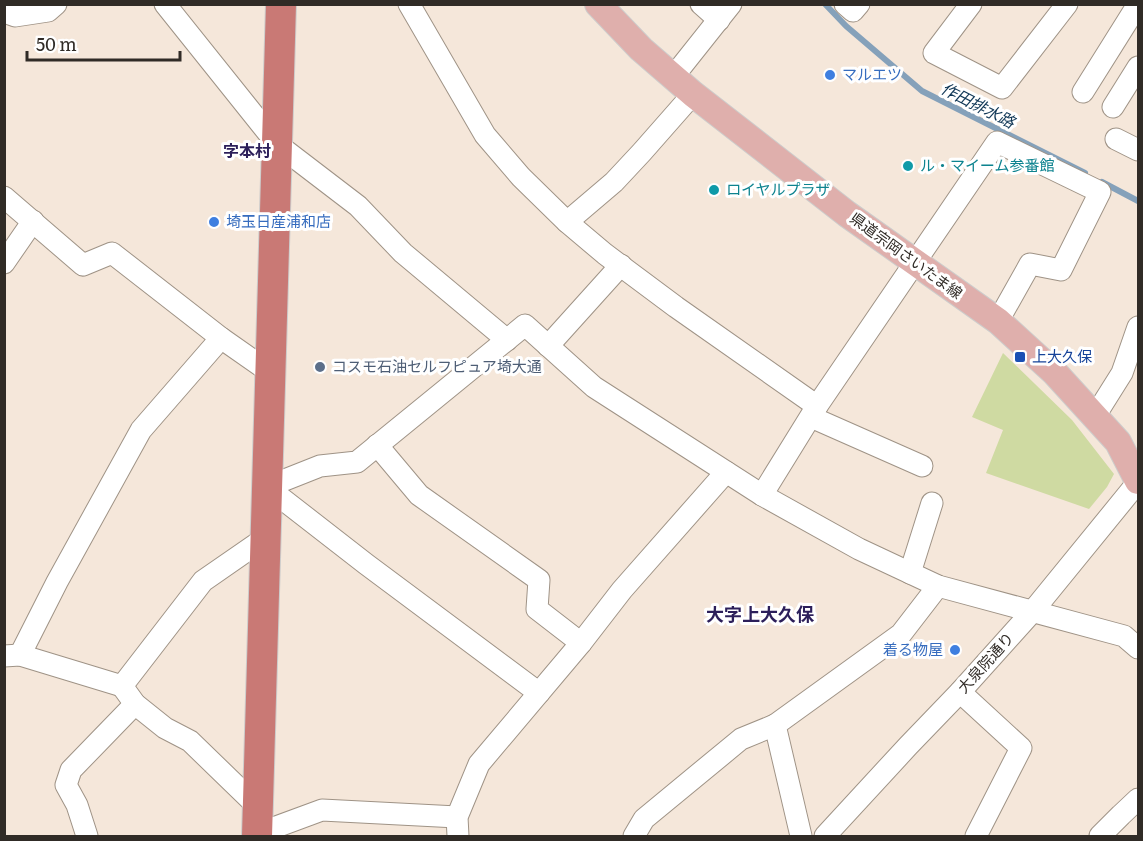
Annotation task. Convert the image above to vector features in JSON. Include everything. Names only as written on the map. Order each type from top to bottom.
[{"type":"highway","points":[[257,825],[281,4]]},
{"type":"main road","name":"県道宗岡さいたま線","points":[[598,4],[641,50],[693,94],[847,214],[998,321],[1055,374],[1118,442],[1138,481]]},
{"type":"street","points":[[4,12],[15,16],[48,11],[56,4]]},
{"type":"street","points":[[165,4],[277,144],[358,206],[403,253],[507,339]]},
{"type":"street","points":[[409,4],[485,135],[521,177],[567,222],[814,412],[922,466]]},
{"type":"street","points":[[673,77],[725,12],[701,4]]},
{"type":"street","points":[[846,4],[853,11],[859,4]]},
{"type":"street","points":[[971,4],[934,53],[1002,88],[1067,4]]},
{"type":"street","points":[[1083,92],[1134,9]]},
{"type":"street","points":[[1113,107],[1138,67]]},
{"type":"street","points":[[567,222],[614,182],[693,94]]},
{"type":"street","points":[[1116,139],[1138,150]]},
{"type":"street","points":[[762,495],[814,412],[997,142],[1100,192],[1061,270],[1030,264],[998,321]]},
{"type":"street","points":[[4,197],[83,265],[112,253],[221,338],[271,373]]},
{"type":"street","points":[[4,263],[33,221]]},
{"type":"street","points":[[548,346],[621,265]]},
{"type":"street","points":[[267,487],[320,466],[357,462],[525,325],[594,387],[762,495],[859,549],[938,586],[1124,636],[1138,648]]},
{"type":"street","points":[[1095,416],[1135,350],[1138,327]]},
{"type":"street","points":[[221,338],[141,430],[57,582],[12,656],[122,686],[135,704],[165,728],[190,741],[257,825],[322,810],[457,827],[478,764],[581,643],[622,590],[726,472]]},
{"type":"street","points":[[377,445],[419,495],[538,580],[537,609],[581,643]]},
{"type":"street","name":"大泉院通り","points":[[825,837],[1032,612],[1138,481]]},
{"type":"street","points":[[267,487],[539,693]]},
{"type":"street","points":[[910,573],[932,503]]},
{"type":"street","points":[[122,686],[203,581],[265,538]]},
{"type":"street","points":[[634,837],[644,819],[741,739],[775,725],[901,634],[938,586]]},
{"type":"street","points":[[960,692],[1021,748],[976,837]]},
{"type":"street","points":[[87,837],[77,805],[66,785],[71,770],[135,704]]},
{"type":"street","points":[[775,725],[801,837]]},
{"type":"street","points":[[1100,837],[1138,799]]},
{"type":"green space","points":[[1003,353],[1072,420],[1114,474],[1107,487],[1089,509],[986,473],[1003,430],[972,417]]},
{"type":"waterway","name":"作田排水路","points":[[825,4],[846,26],[922,91],[1085,173]]},
{"type":"waterway","name":"作田排水路","points":[[1102,182],[1138,201]]},
{"type":"place","name":"マルエツ","points":[[830,75]]},
{"type":"place","name":"ル・マイーム参番館","points":[[908,166]]},
{"type":"place","name":"ロイヤルプラザ","points":[[714,190]]},
{"type":"place","name":"埼玉日産浦和店","points":[[214,222]]},
{"type":"place","name":"上大久保","points":[[1020,357]]},
{"type":"place","name":"コスモ石油セルフピュア埼大通","points":[[320,367]]},
{"type":"place","name":"着る物屋","points":[[955,650]]},
{"type":"district","name":"字本村","points":[[247,151]]},
{"type":"district","name":"大字上大久保","points":[[760,615]]}]
